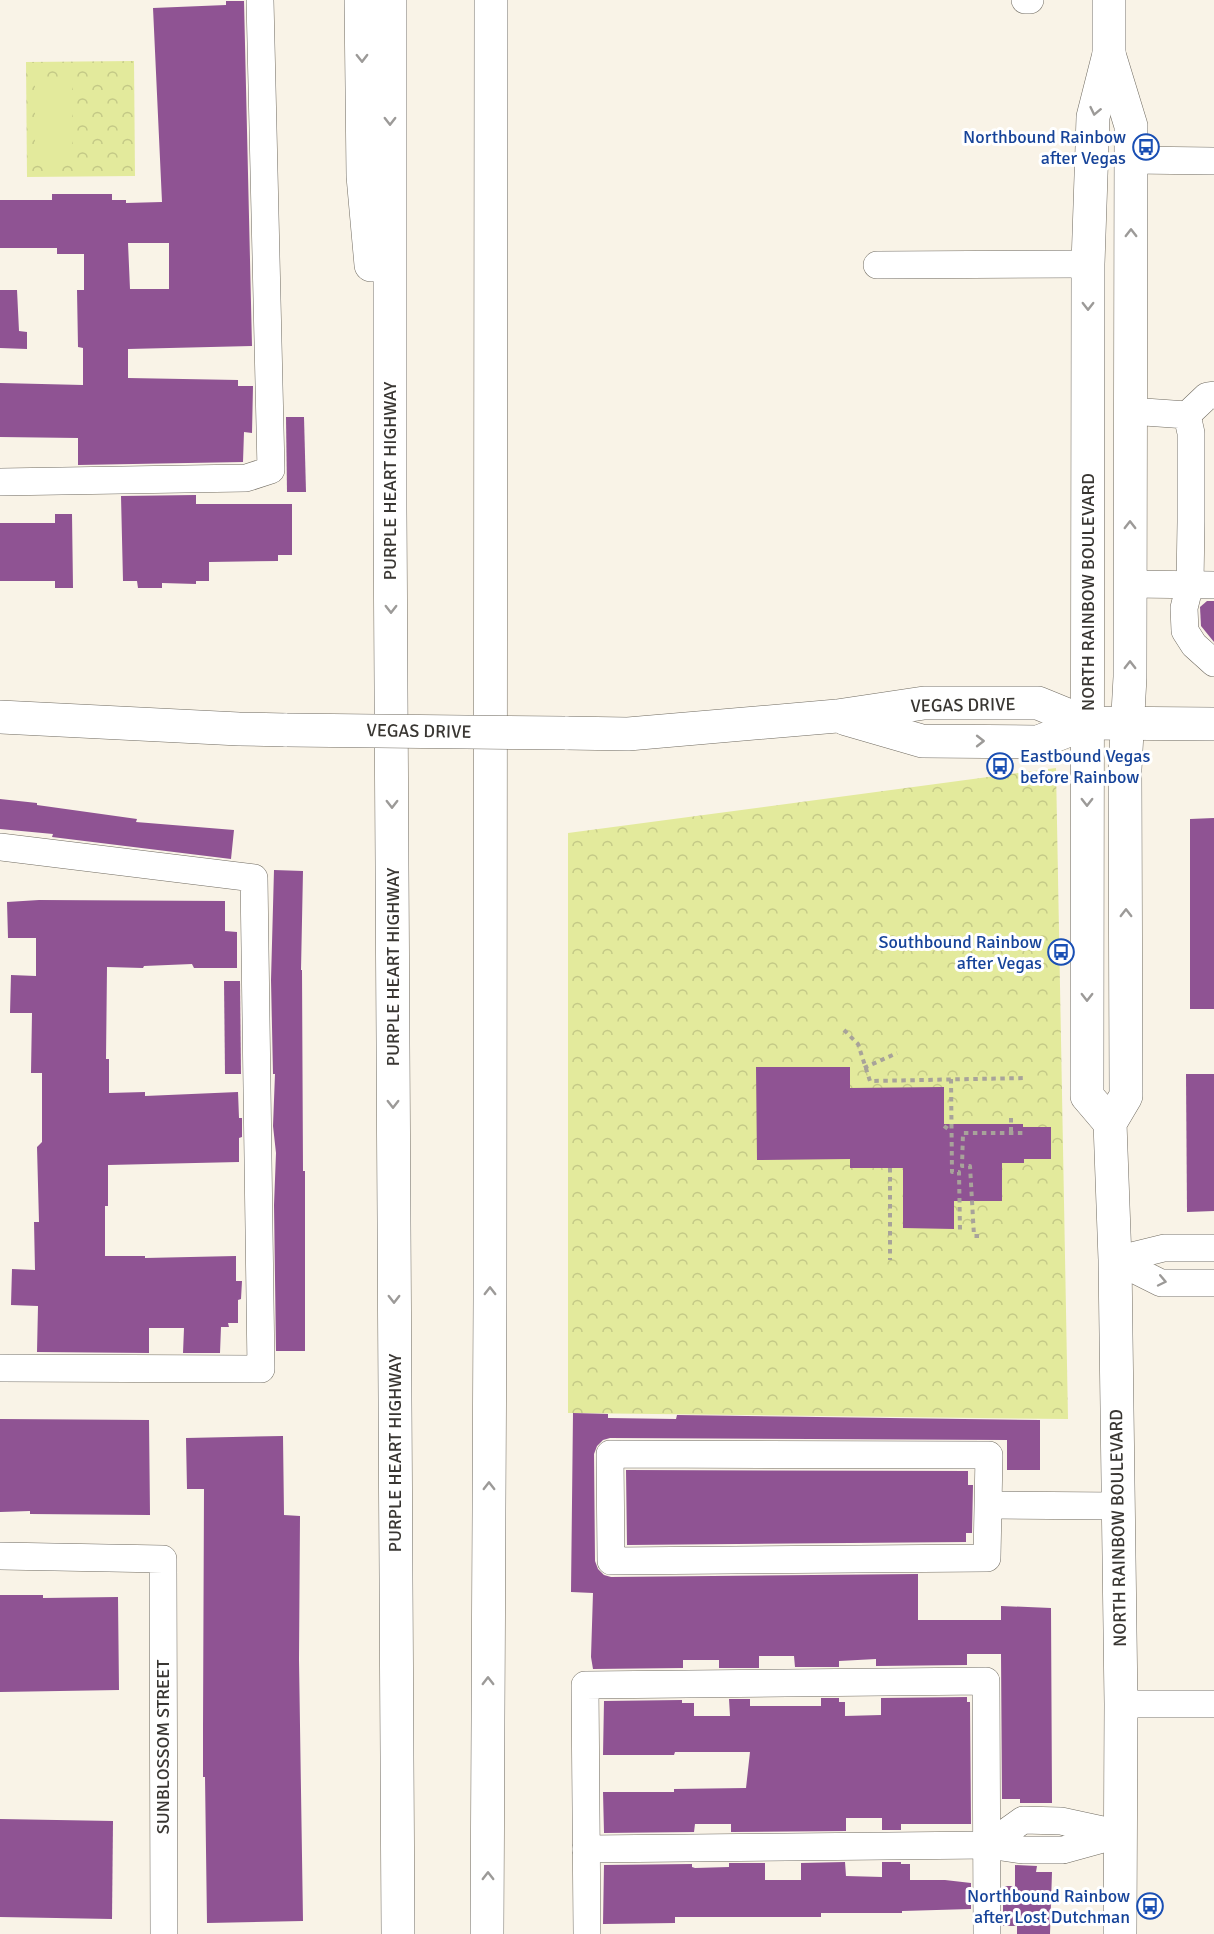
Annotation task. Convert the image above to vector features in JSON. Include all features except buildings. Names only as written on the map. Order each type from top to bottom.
[{"type":"main road","points":[[361,0],[363,176],[390,509]]},
{"type":"main road","name":"PURPLE HEART HIGHWAY","points":[[390,0],[390,509],[398,1934]]},
{"type":"main road","points":[[487,1934],[491,0]]},
{"type":"main road","name":"NORTH RAINBOW BOULEVARD","points":[[1109,0],[1109,54],[1093,117],[1089,264],[1087,1096],[1110,1123]]},
{"type":"main road","name":"NORTH RAINBOW BOULEVARD","points":[[1109,54],[1131,126],[1130,677],[1125,769],[1126,1096],[1110,1123],[1115,1260],[1121,1704],[1120,1934]]},
{"type":"main road","name":"VEGAS DRIVE","points":[[0,717],[227,729],[628,734],[837,716],[922,741],[1038,742],[1087,723],[1214,724]]},
{"type":"street","points":[[0,482],[246,478],[271,470],[260,0]]},
{"type":"street","points":[[1024,0],[1030,0]]},
{"type":"street","points":[[1131,160],[1214,161]]},
{"type":"street","points":[[877,266],[1089,264]]},
{"type":"street","points":[[1130,411],[1187,415],[1207,396],[1214,394]]},
{"type":"street","points":[[1187,415],[1191,433],[1202,585],[1184,608],[1185,631],[1194,645],[1214,663]]},
{"type":"street","points":[[1130,584],[1202,585]]},
{"type":"street","points":[[0,847],[254,878],[261,1369],[0,1368]]},
{"type":"street","points":[[1115,1260],[1164,1248],[1214,1248]]},
{"type":"street","points":[[1115,1260],[1161,1283],[1214,1283]]},
{"type":"street","points":[[610,1454],[989,1455],[989,1505],[987,1558],[611,1561],[610,1454]]},
{"type":"street","points":[[989,1505],[1118,1506]]},
{"type":"street","name":"SUNBLOSSOM STREET","points":[[0,1556],[163,1559],[164,1934]]},
{"type":"street","points":[[587,1934],[585,1685],[986,1681],[987,1934]]},
{"type":"street","points":[[1121,1704],[1214,1704]]},
{"type":"street","points":[[586,1849],[988,1845],[1023,1850],[1063,1850],[1121,1834]]},
{"type":"path","points":[[844,1030],[858,1044],[870,1081],[1026,1078]]},
{"type":"path","points":[[864,1068],[897,1053]]},
{"type":"path","points":[[951,1080],[948,1130],[952,1172],[959,1172],[960,1230]]},
{"type":"path","points":[[1011,1118],[1011,1133]]},
{"type":"path","points":[[948,1130],[963,1133],[1024,1133]]},
{"type":"path","points":[[962,1166],[963,1133]]},
{"type":"path","points":[[952,1166],[970,1166],[974,1236],[979,1236]]},
{"type":"path","points":[[890,1168],[890,1260]]},
{"type":"green space","points":[[134,61],[135,176],[27,177],[26,62]]},
{"type":"green space","points":[[35,80],[72,80],[72,160],[35,160]]},
{"type":"green space","points":[[1056,768],[1068,1419],[568,1413],[568,833]]},
{"type":"place","name":"Northbound Rainbow after Vegas","points":[[1146,147]]},
{"type":"place","name":"Eastbound Vegas before Rainbow","points":[[1000,766]]},
{"type":"place","name":"Southbound Rainbow after Vegas","points":[[1061,952]]},
{"type":"place","name":"Northbound Rainbow after Lost Dutchman","points":[[1150,1906]]}]
